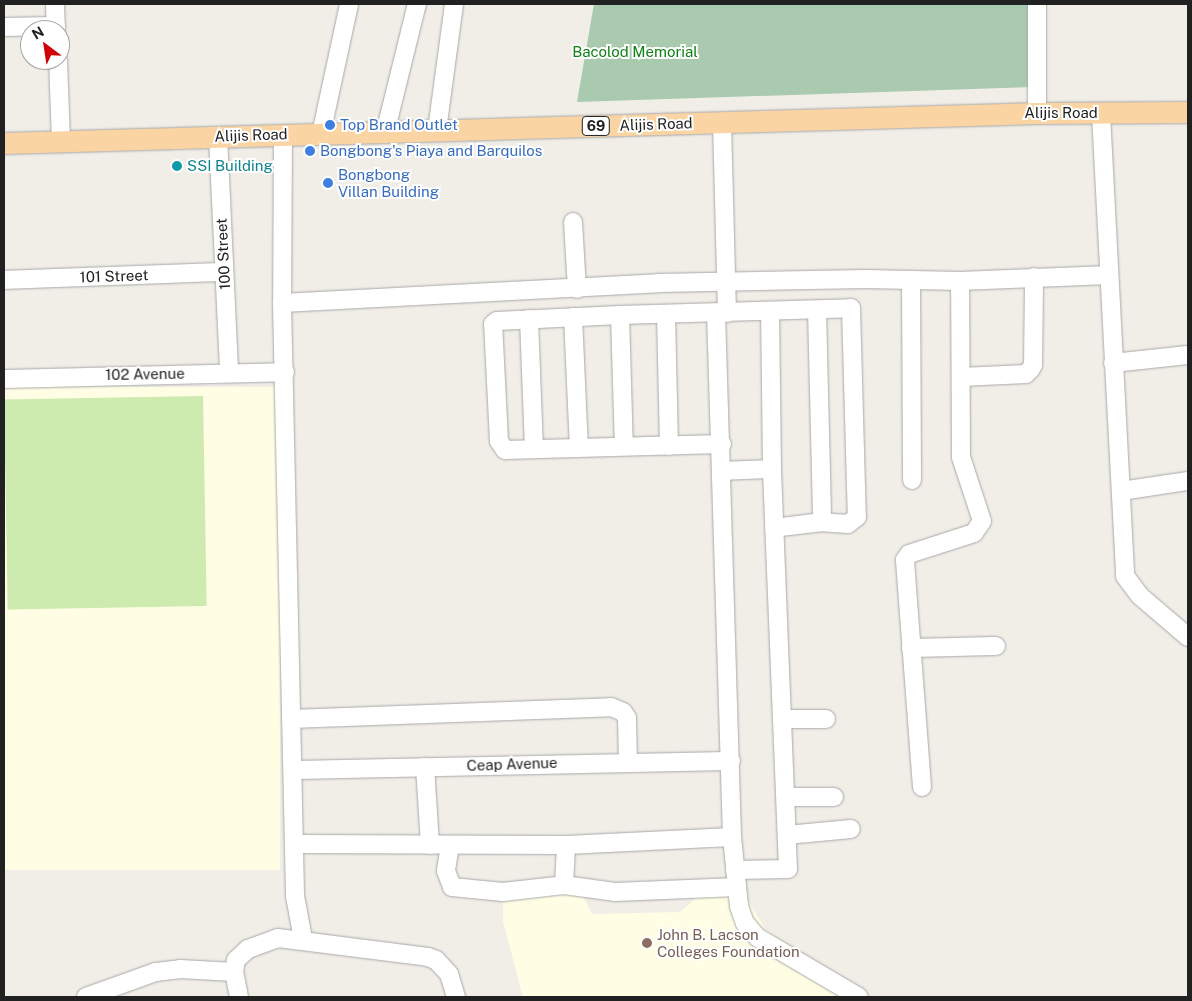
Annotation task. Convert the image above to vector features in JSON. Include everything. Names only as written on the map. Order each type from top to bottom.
[{"type":"main road","name":"Alijis Road","points":[[4,143],[1037,113],[1188,112]]},
{"type":"street","points":[[55,4],[56,20]]},
{"type":"street","points":[[321,134],[349,4]]},
{"type":"street","points":[[385,133],[417,4]]},
{"type":"street","points":[[436,130],[454,4]]},
{"type":"street","points":[[1037,4],[1037,113]]},
{"type":"street","points":[[4,26],[20,27]]},
{"type":"street","points":[[58,70],[61,140]]},
{"type":"street","points":[[1101,114],[1125,576],[1140,596],[1188,637]]},
{"type":"street","points":[[722,122],[726,283],[722,313],[722,471],[732,837],[736,879],[745,922],[757,937],[860,997]]},
{"type":"street","points":[[283,134],[282,302],[291,719],[296,844],[295,896],[303,939]]},
{"type":"street","name":"100 Street","points":[[218,136],[228,372]]},
{"type":"street","points":[[573,222],[577,289]]},
{"type":"street","name":"101 Street","points":[[4,280],[224,272]]},
{"type":"street","points":[[282,302],[577,289],[658,283],[960,281],[1109,274]]},
{"type":"street","points":[[960,378],[1026,374],[1030,370],[1033,365],[1034,277]]},
{"type":"street","points":[[911,280],[912,480]]},
{"type":"street","points":[[922,787],[905,560],[909,554],[974,533],[980,528],[982,520],[961,457],[960,281]]},
{"type":"street","points":[[722,444],[505,450],[501,448],[494,329],[497,321],[850,308],[852,314],[857,517],[848,524],[822,522],[774,528]]},
{"type":"street","points":[[817,310],[822,522]]},
{"type":"street","points":[[450,845],[446,871],[452,888],[503,892],[564,885],[615,892],[736,879],[788,869],[772,469],[770,312]]},
{"type":"street","points":[[666,314],[669,446]]},
{"type":"street","points":[[620,315],[624,446]]},
{"type":"street","points":[[573,317],[579,448]]},
{"type":"street","points":[[529,319],[534,449]]},
{"type":"street","points":[[1113,363],[1188,355]]},
{"type":"street","name":"102 Avenue","points":[[4,379],[285,372]]},
{"type":"street","points":[[722,471],[772,469]]},
{"type":"street","points":[[1121,491],[1188,481]]},
{"type":"street","points":[[911,648],[996,646]]},
{"type":"street","points":[[291,719],[612,707],[627,718],[628,761]]},
{"type":"street","points":[[783,719],[826,719]]},
{"type":"street","name":"Ceap Avenue","points":[[293,770],[628,761],[731,761]]},
{"type":"street","points":[[425,767],[430,845]]},
{"type":"street","points":[[786,797],[834,798]]},
{"type":"street","points":[[787,836],[851,828]]},
{"type":"street","points":[[296,844],[566,845],[732,837]]},
{"type":"street","points":[[564,885],[566,845]]},
{"type":"street","points":[[239,997],[234,972],[236,960],[264,940],[303,939],[322,946],[418,955],[436,960],[449,974],[456,997]]},
{"type":"street","points":[[86,997],[156,972],[180,969],[234,972]]},
{"type":"shaded area","points":[[4,387],[280,387],[280,870],[4,870]]},
{"type":"shaded area","name":"John B. Lacson Colleges Foundation","points":[[576,883],[592,914],[680,912],[708,888],[741,889],[766,930],[806,956],[853,997],[523,997],[503,921],[503,897]]},
{"type":"green space","name":"Bacolod Memorial","points":[[594,4],[1032,4],[1033,87],[577,102]]},
{"type":"green space","points":[[203,396],[207,606],[8,609],[4,399]]},
{"type":"place","name":"Top Brand Outlet","points":[[330,125]]},
{"type":"place","name":"Bongbong's Piaya and Barquilos","points":[[310,151]]},
{"type":"place","name":"SSI Building","points":[[177,166]]},
{"type":"place","name":"Bongbong Villan Building","points":[[328,183]]},
{"type":"place","name":"John B. Lacson Colleges Foundation","points":[[647,943]]}]
